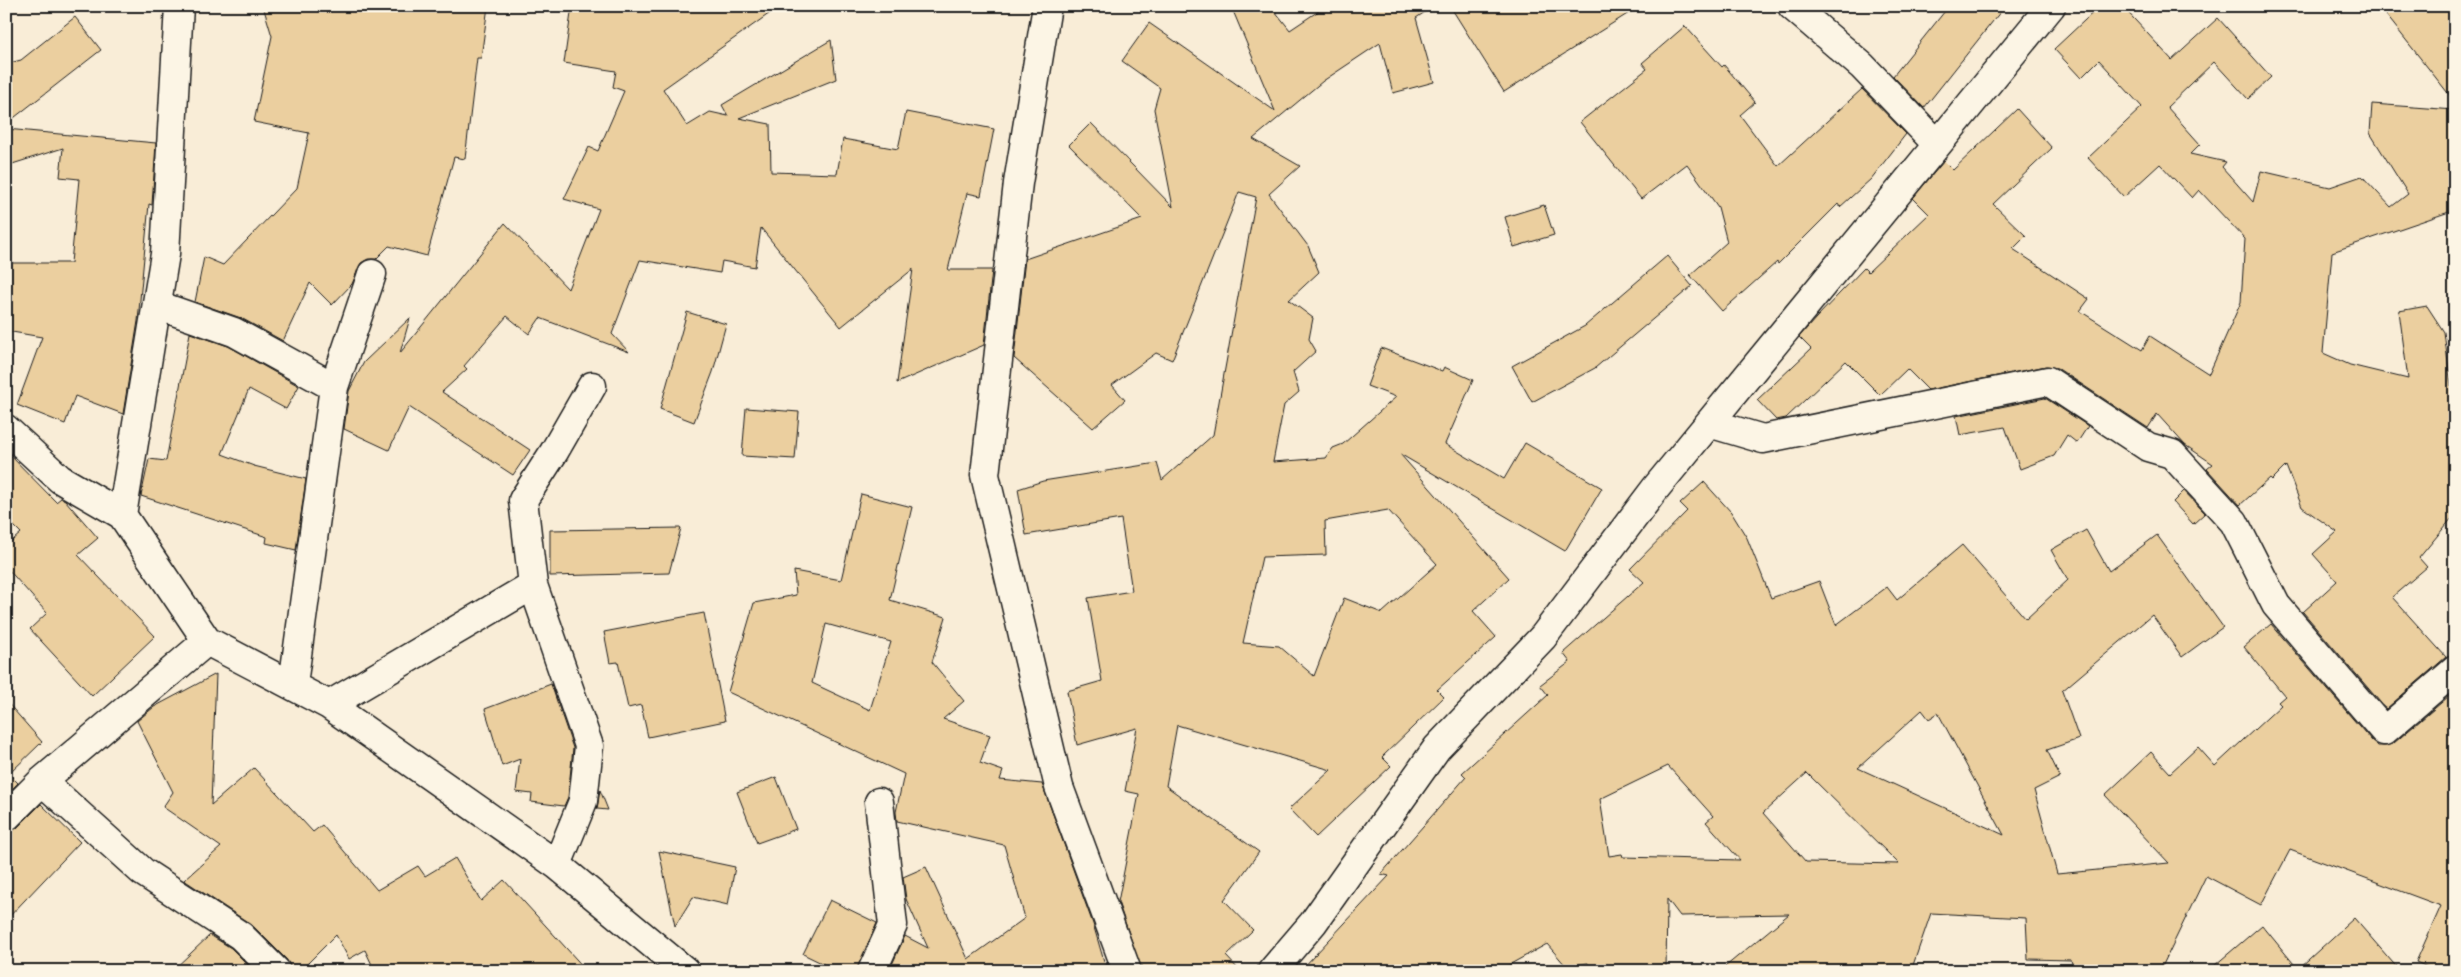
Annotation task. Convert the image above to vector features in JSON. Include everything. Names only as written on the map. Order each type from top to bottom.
[{"type":"street","points":[[122,515],[165,254],[179,6]]},
{"type":"street","points":[[1047,6],[1018,183],[985,475],[1059,787],[1127,971]]},
{"type":"street","points":[[1792,6],[1862,66],[1937,144]]},
{"type":"street","points":[[1272,971],[1313,923],[1437,748],[1543,637],[1709,423],[2051,6]]},
{"type":"street","points":[[293,684],[334,387],[372,274]]},
{"type":"street","points":[[157,305],[234,332],[334,387]]},
{"type":"street","points":[[1709,423],[1763,439],[2048,381],[2148,447],[2172,454],[2234,522],[2276,605],[2384,731],[2455,670]]},
{"type":"street","points":[[557,865],[583,801],[589,746],[533,585],[522,500],[554,452],[592,386]]},
{"type":"street","points":[[6,429],[60,479],[122,515],[207,641],[329,704],[557,865],[685,971]]},
{"type":"street","points":[[329,704],[533,585]]},
{"type":"street","points":[[6,817],[42,781],[207,641]]},
{"type":"street","points":[[42,781],[144,872],[241,936],[276,971]]},
{"type":"street","points":[[872,971],[893,925],[879,802]]},
{"type":"building","points":[[263,6],[488,6],[481,58],[477,58],[465,159],[454,157],[427,256],[389,246],[376,259],[368,259],[361,263],[352,284],[332,305],[310,283],[283,341],[241,318],[195,302],[204,257],[223,265],[297,188],[309,133],[254,122],[272,36]]},
{"type":"building","points":[[572,6],[780,6],[663,89],[687,126],[710,112],[728,116],[722,105],[831,40],[836,79],[739,118],[770,124],[771,172],[837,174],[843,139],[898,149],[906,112],[994,129],[981,196],[967,193],[948,270],[992,270],[984,345],[897,383],[913,269],[841,327],[761,228],[755,267],[722,261],[720,273],[640,260],[612,334],[629,352],[540,318],[529,334],[507,316],[464,366],[467,369],[442,392],[530,450],[513,475],[409,407],[389,450],[344,429],[349,391],[364,362],[410,318],[400,353],[505,223],[568,289],[599,209],[564,199],[589,147],[598,151],[624,91],[613,87],[616,71],[564,63]]},
{"type":"building","points":[[1231,6],[1271,6],[1290,30],[1326,6],[1434,6],[1416,18],[1434,82],[1393,93],[1380,43],[1323,81],[1253,139],[1300,166],[1269,194],[1308,246],[1319,272],[1289,300],[1313,318],[1309,339],[1316,351],[1293,372],[1299,392],[1284,405],[1273,462],[1326,458],[1333,448],[1343,444],[1396,397],[1367,386],[1381,348],[1442,371],[1444,367],[1473,380],[1445,444],[1504,479],[1525,443],[1602,488],[1565,551],[1400,454],[1509,578],[1473,611],[1496,637],[1437,690],[1444,697],[1382,757],[1391,766],[1316,837],[1289,809],[1331,770],[1177,725],[1166,786],[1259,852],[1224,900],[1253,930],[1226,956],[1240,971],[1142,971],[1118,902],[1139,794],[1125,791],[1137,728],[1077,745],[1067,691],[1102,681],[1088,598],[1132,591],[1121,519],[1026,535],[1018,489],[1043,481],[1157,463],[1162,480],[1213,435],[1256,197],[1239,192],[1172,360],[1156,353],[1112,385],[1125,400],[1093,428],[1014,358],[1025,259],[1142,219],[1069,145],[1091,123],[1173,207],[1154,109],[1160,88],[1122,61],[1149,23],[1275,111]],"holes":[[[1388,510],[1437,564],[1382,613],[1344,598],[1314,676],[1279,646],[1243,643],[1262,557],[1326,555],[1325,521]]]},
{"type":"building","points":[[1450,6],[1640,6],[1504,92]]},
{"type":"building","points":[[1949,6],[2005,6],[1924,108],[1893,76]]},
{"type":"building","points":[[2100,6],[2122,6],[2172,60],[2218,18],[2271,77],[2248,99],[2214,62],[2167,107],[2200,144],[2190,154],[2226,162],[2222,167],[2253,202],[2261,171],[2330,187],[2362,176],[2391,207],[2408,194],[2370,133],[2372,104],[2455,110],[2455,210],[2332,252],[2323,353],[2350,365],[2408,379],[2399,311],[2427,306],[2444,332],[2451,386],[2455,386],[2455,471],[2450,471],[2452,518],[2419,558],[2427,567],[2392,597],[2446,657],[2386,709],[2303,612],[2337,581],[2313,554],[2337,532],[2302,507],[2286,466],[2272,480],[2270,478],[2240,505],[2207,469],[2213,464],[2185,445],[2157,414],[2148,428],[2057,368],[2046,366],[1928,390],[1907,369],[1880,395],[1846,361],[1786,418],[1776,420],[1757,400],[1811,349],[1799,337],[1816,318],[1864,268],[1868,272],[1929,214],[1913,198],[1944,161],[1953,170],[2017,109],[2052,148],[1993,204],[2026,236],[2013,249],[2089,299],[2080,311],[2142,350],[2150,336],[2209,374],[2241,302],[2245,239],[2199,190],[2192,198],[2160,164],[2124,197],[2088,158],[2142,107],[2099,60],[2081,78],[2054,49]]},
{"type":"building","points":[[2379,6],[2444,6],[2455,19],[2455,102]]},
{"type":"building","points":[[75,17],[101,50],[6,124],[6,64],[21,60]]},
{"type":"building","points":[[1685,26],[1722,67],[1724,65],[1755,102],[1740,115],[1778,166],[1862,89],[1906,134],[1871,179],[1840,207],[1838,204],[1778,264],[1777,262],[1722,311],[1690,275],[1727,242],[1718,207],[1687,164],[1641,199],[1580,122],[1647,69],[1642,63]]},
{"type":"building","points":[[6,129],[156,143],[152,205],[149,204],[138,321],[123,414],[75,396],[65,424],[17,405],[42,337],[6,331],[6,263],[71,263],[79,179],[60,177],[63,148],[6,166]]},
{"type":"building","points":[[1544,205],[1554,235],[1514,247],[1505,217]]},
{"type":"building","points":[[1667,256],[1692,286],[1595,368],[1532,402],[1512,366],[1585,326]]},
{"type":"building","points":[[687,312],[726,324],[713,372],[694,422],[660,409]]},
{"type":"building","points":[[190,333],[228,346],[299,386],[286,409],[249,389],[222,454],[254,466],[306,479],[296,550],[266,543],[267,537],[141,496],[149,459],[166,461]]},
{"type":"building","points":[[2045,398],[2088,426],[2077,443],[2067,435],[2054,456],[2020,469],[2005,427],[1960,435],[1956,416]]},
{"type":"building","points":[[746,408],[799,412],[795,459],[742,456]]},
{"type":"building","points":[[6,451],[56,502],[61,498],[65,500],[98,538],[78,555],[155,636],[92,696],[30,629],[47,613],[6,567],[6,546],[21,533],[6,518]]},
{"type":"building","points":[[1704,482],[1731,512],[1747,538],[1771,598],[1819,581],[1836,625],[1887,587],[1897,600],[1962,545],[2026,619],[2068,580],[2051,550],[2086,530],[2109,571],[2157,535],[2223,627],[2182,657],[2152,615],[2062,691],[2079,739],[2047,750],[2060,777],[2034,790],[2057,874],[2169,863],[2105,795],[2151,752],[2170,773],[2198,747],[2215,766],[2281,705],[2278,702],[2285,696],[2244,647],[2271,624],[2378,746],[2394,743],[2455,691],[2455,971],[2436,971],[2416,962],[2441,906],[2290,850],[2261,905],[2206,876],[2160,971],[2074,971],[2071,960],[2028,959],[2026,918],[1931,913],[1911,971],[1720,971],[1789,914],[1680,916],[1667,899],[1666,971],[1590,971],[1588,963],[1566,966],[1547,944],[1498,971],[1300,971],[1389,876],[1381,874],[1466,777],[1462,773],[1548,695],[1540,685],[1570,662],[1563,653],[1644,582],[1630,569],[1687,511],[1680,504]],"holes":[[[1922,710],[1929,719],[1938,713],[2004,835],[1858,768]],[[1668,766],[1713,816],[1706,822],[1740,860],[1623,857],[1622,854],[1609,856],[1600,799]],[[1807,773],[1899,864],[1806,862],[1763,813]]]},
{"type":"building","points":[[2184,491],[2205,513],[2193,524],[2173,502]]},
{"type":"building","points":[[861,494],[912,507],[890,600],[946,617],[932,662],[964,701],[943,719],[990,735],[980,763],[1003,771],[1000,780],[1042,784],[1093,924],[1106,968],[1107,962],[1110,971],[889,971],[905,936],[928,948],[906,899],[903,877],[926,867],[968,959],[1025,918],[1004,845],[897,821],[896,812],[904,774],[728,692],[754,603],[796,595],[794,571],[841,580]],"holes":[[[826,624],[891,642],[870,710],[812,683]]]},
{"type":"building","points":[[681,528],[669,573],[550,576],[550,530]]},
{"type":"building","points":[[704,613],[725,721],[648,737],[641,705],[628,708],[618,662],[610,663],[604,632]]},
{"type":"building","points":[[216,674],[211,805],[254,768],[313,832],[322,825],[377,890],[418,866],[425,876],[455,858],[481,901],[504,880],[587,971],[375,971],[365,950],[349,959],[336,935],[300,971],[291,971],[287,960],[252,925],[184,880],[221,847],[163,807],[173,792],[137,721],[154,707]]},
{"type":"building","points":[[551,684],[573,748],[568,797],[564,806],[531,802],[532,794],[516,792],[520,759],[502,766],[485,709]]},
{"type":"building","points":[[6,701],[42,742],[9,774],[18,783],[6,795]]},
{"type":"building","points":[[776,777],[796,829],[757,843],[737,792]]},
{"type":"building","points":[[600,790],[608,810],[597,809]]},
{"type":"building","points":[[41,804],[80,842],[6,920],[6,832],[17,828]]},
{"type":"building","points":[[659,851],[735,867],[728,905],[693,897],[675,926]]},
{"type":"building","points":[[830,900],[877,923],[857,971],[838,971],[803,954]]},
{"type":"building","points":[[2354,918],[2400,971],[2208,971],[2262,925],[2298,969]]},
{"type":"building","points":[[210,935],[231,948],[254,971],[172,971]]}]
